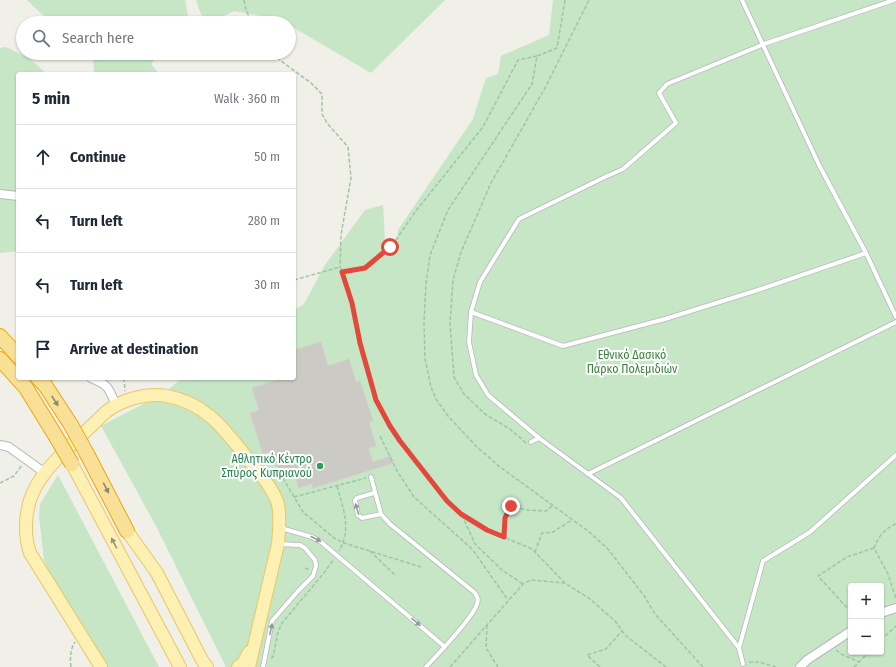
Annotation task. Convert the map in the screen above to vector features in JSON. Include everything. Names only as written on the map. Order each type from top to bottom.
[{"type":"highway","points":[[0,336],[16,354]]},
{"type":"highway","points":[[0,359],[16,377]]},
{"type":"highway","points":[[19,380],[26,388],[72,464]]},
{"type":"highway","points":[[40,380],[45,385],[71,425],[127,531]]},
{"type":"main road","points":[[101,667],[30,553],[26,543],[26,520],[30,499],[45,473],[58,456],[106,412],[121,403],[147,395],[165,395],[187,401],[204,410],[222,427],[263,478],[277,502],[279,527],[278,544],[249,667]]},
{"type":"main road","points":[[72,464],[180,667]]},
{"type":"main road","points":[[127,531],[198,667]]},
{"type":"main road","points":[[127,531],[157,573],[207,667]]},
{"type":"main road","points":[[126,566],[174,667]]},
{"type":"main road","points":[[238,667],[243,663],[254,644]]},
{"type":"street","points":[[0,194],[16,196]]},
{"type":"street","points":[[96,380],[104,383],[121,403]]},
{"type":"street","points":[[0,445],[9,447],[45,473]]},
{"type":"street","points":[[884,612],[896,608]]},
{"type":"street","points":[[800,667],[807,660],[848,634]]},
{"type":"lane","points":[[742,0],[764,44],[819,165],[866,253],[896,317]]},
{"type":"lane","points":[[743,664],[739,648],[621,498],[539,438],[488,395],[476,375],[469,342],[471,312],[480,282],[519,219],[605,176],[624,169],[676,123],[659,93],[667,84],[764,44],[894,0]]},
{"type":"lane","points":[[471,312],[563,346],[665,319],[758,290],[866,253]]},
{"type":"lane","points":[[588,474],[896,322]]},
{"type":"lane","points":[[531,442],[539,438]]},
{"type":"lane","points":[[739,648],[763,561],[810,532],[896,455]]},
{"type":"lane","points":[[371,477],[374,493],[381,514],[390,524],[474,592],[478,598],[477,604],[468,618],[445,647],[426,667]]},
{"type":"lane","points":[[374,493],[355,500],[358,515],[362,518],[381,514]]},
{"type":"lane","points":[[279,527],[284,530],[312,537],[321,542],[445,647]]},
{"type":"lane","points":[[263,667],[272,621],[313,576],[316,566],[315,560],[305,548],[300,545],[278,544]]},
{"type":"path","points":[[244,0],[249,16]]},
{"type":"path","points":[[342,272],[365,268],[390,247],[415,212],[483,127],[518,60],[537,56],[556,48],[565,0]]},
{"type":"path","points":[[531,442],[527,444],[510,429],[485,414],[464,394],[454,377],[450,324],[453,280],[461,252],[491,183],[545,88],[589,0]]},
{"type":"path","points":[[537,56],[532,84],[448,210],[430,255],[426,284],[424,323],[426,359],[431,387],[436,399],[448,416],[476,446],[500,467],[588,531],[608,549],[645,597],[655,614],[704,667]]},
{"type":"path","points":[[280,60],[311,83],[322,94],[322,114],[327,123],[348,147],[351,178],[341,235],[340,267],[352,303],[360,343],[376,400],[400,441],[447,501],[461,514],[487,530],[532,549],[565,583],[590,599],[615,621],[625,635],[666,667]]},
{"type":"path","points":[[296,279],[340,267]]},
{"type":"path","points":[[121,403],[124,380]]},
{"type":"path","points":[[380,436],[397,471],[414,497],[472,549],[508,600]]},
{"type":"path","points":[[0,483],[14,476],[25,459]]},
{"type":"path","points":[[294,497],[371,477]]},
{"type":"path","points":[[283,478],[303,512],[334,538],[344,543],[422,567]]},
{"type":"path","points":[[504,537],[505,518],[511,506],[527,510],[546,511],[552,506]]},
{"type":"path","points":[[461,514],[475,544],[502,570],[523,584]]},
{"type":"path","points":[[535,552],[542,533],[553,532],[572,520]]},
{"type":"path","points":[[896,524],[878,537],[874,548],[888,574],[896,599]]},
{"type":"path","points":[[848,609],[818,576],[847,557],[874,548]]},
{"type":"path","points":[[370,551],[396,576]]},
{"type":"path","points":[[450,667],[523,584],[532,580],[565,583]]},
{"type":"path","points":[[487,625],[486,648],[498,667]]},
{"type":"path","points":[[884,637],[896,626]]},
{"type":"path","points":[[600,667],[587,655],[606,649],[622,631]]},
{"type":"path","points":[[71,667],[70,660],[72,646],[81,634]]},
{"type":"path","points":[[830,645],[841,654],[859,662]]},
{"type":"path","points":[[854,667],[866,655]]},
{"type":"path","points":[[743,664],[751,661],[776,667]]},
{"type":"green space","points":[[27,0],[185,0],[188,16],[44,16]]},
{"type":"green space","points":[[196,0],[445,0],[371,73],[296,29],[296,16],[262,16],[234,11],[224,16],[202,16]]},
{"type":"green space","name":"Εθνικό Δασικό Πάρκο Πολεμιδιών","points":[[553,0],[896,0],[896,667],[226,667],[156,526],[101,426],[168,390],[180,380],[296,380],[296,309],[304,304],[325,265],[365,210],[383,205],[385,240],[397,240],[398,230],[473,119],[486,78],[498,74],[501,56],[549,35]]},
{"type":"green space","points":[[6,47],[16,52],[16,60],[31,60],[45,72],[16,72],[16,251],[0,253],[0,48]]},
{"type":"green space","points":[[93,60],[154,60],[151,64],[157,72],[94,72]]},
{"type":"green space","points":[[58,475],[159,667],[108,667],[101,662],[50,577],[44,560],[39,516],[40,504]]},
{"type":"building","points":[[321,342],[328,366],[349,359],[356,382],[360,381],[373,421],[369,422],[376,446],[368,448],[373,462],[391,456],[393,463],[313,488],[312,483],[299,488],[293,470],[280,474],[272,451],[263,454],[250,413],[259,410],[252,388],[277,380],[296,380],[296,349]]},
{"type":"place","name":"Αθλητικό Κέντρο Σπύρος Κυπριανού","points":[[320,466]]},
{"type":"route","points":[[390,247],[365,268],[342,272],[352,303],[360,343],[376,400],[400,441],[447,501],[461,514],[487,530],[504,537],[505,518],[511,506]]}]
